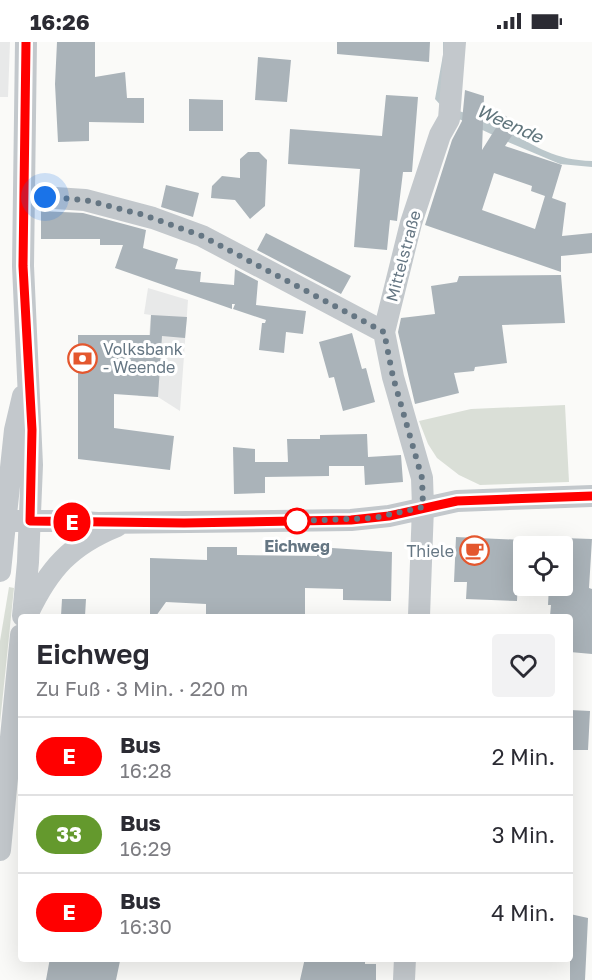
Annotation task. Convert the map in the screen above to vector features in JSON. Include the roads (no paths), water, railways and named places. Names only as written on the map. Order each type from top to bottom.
[{"type":"street","points":[[25,614],[32,430],[23,266],[26,42]]},
{"type":"street","name":"Mittelstraße","points":[[423,507],[422,478],[393,377],[384,332],[411,223],[450,109],[455,42]]},
{"type":"street","points":[[24,196],[85,200],[144,215],[202,236],[384,332]]},
{"type":"street","points":[[0,571],[3,516],[15,430],[28,380]]},
{"type":"street","points":[[3,516],[75,514],[130,522],[184,523],[351,520],[389,516],[457,501],[592,496]]},
{"type":"street","points":[[419,614],[423,507]]},
{"type":"street","points":[[26,614],[43,584],[62,560],[91,538],[130,522]]},
{"type":"street","points":[[0,850],[18,666]]},
{"type":"street","points":[[404,980],[405,962]]},
{"type":"place","name":"Volksbank - Weende","points":[[82,358]]},
{"type":"place","name":"Eichweg","points":[[297,521]]},
{"type":"place","name":"Thiele","points":[[475,551]]},
{"type":"water label","name":"Weende","points":[[510,123]]}]
